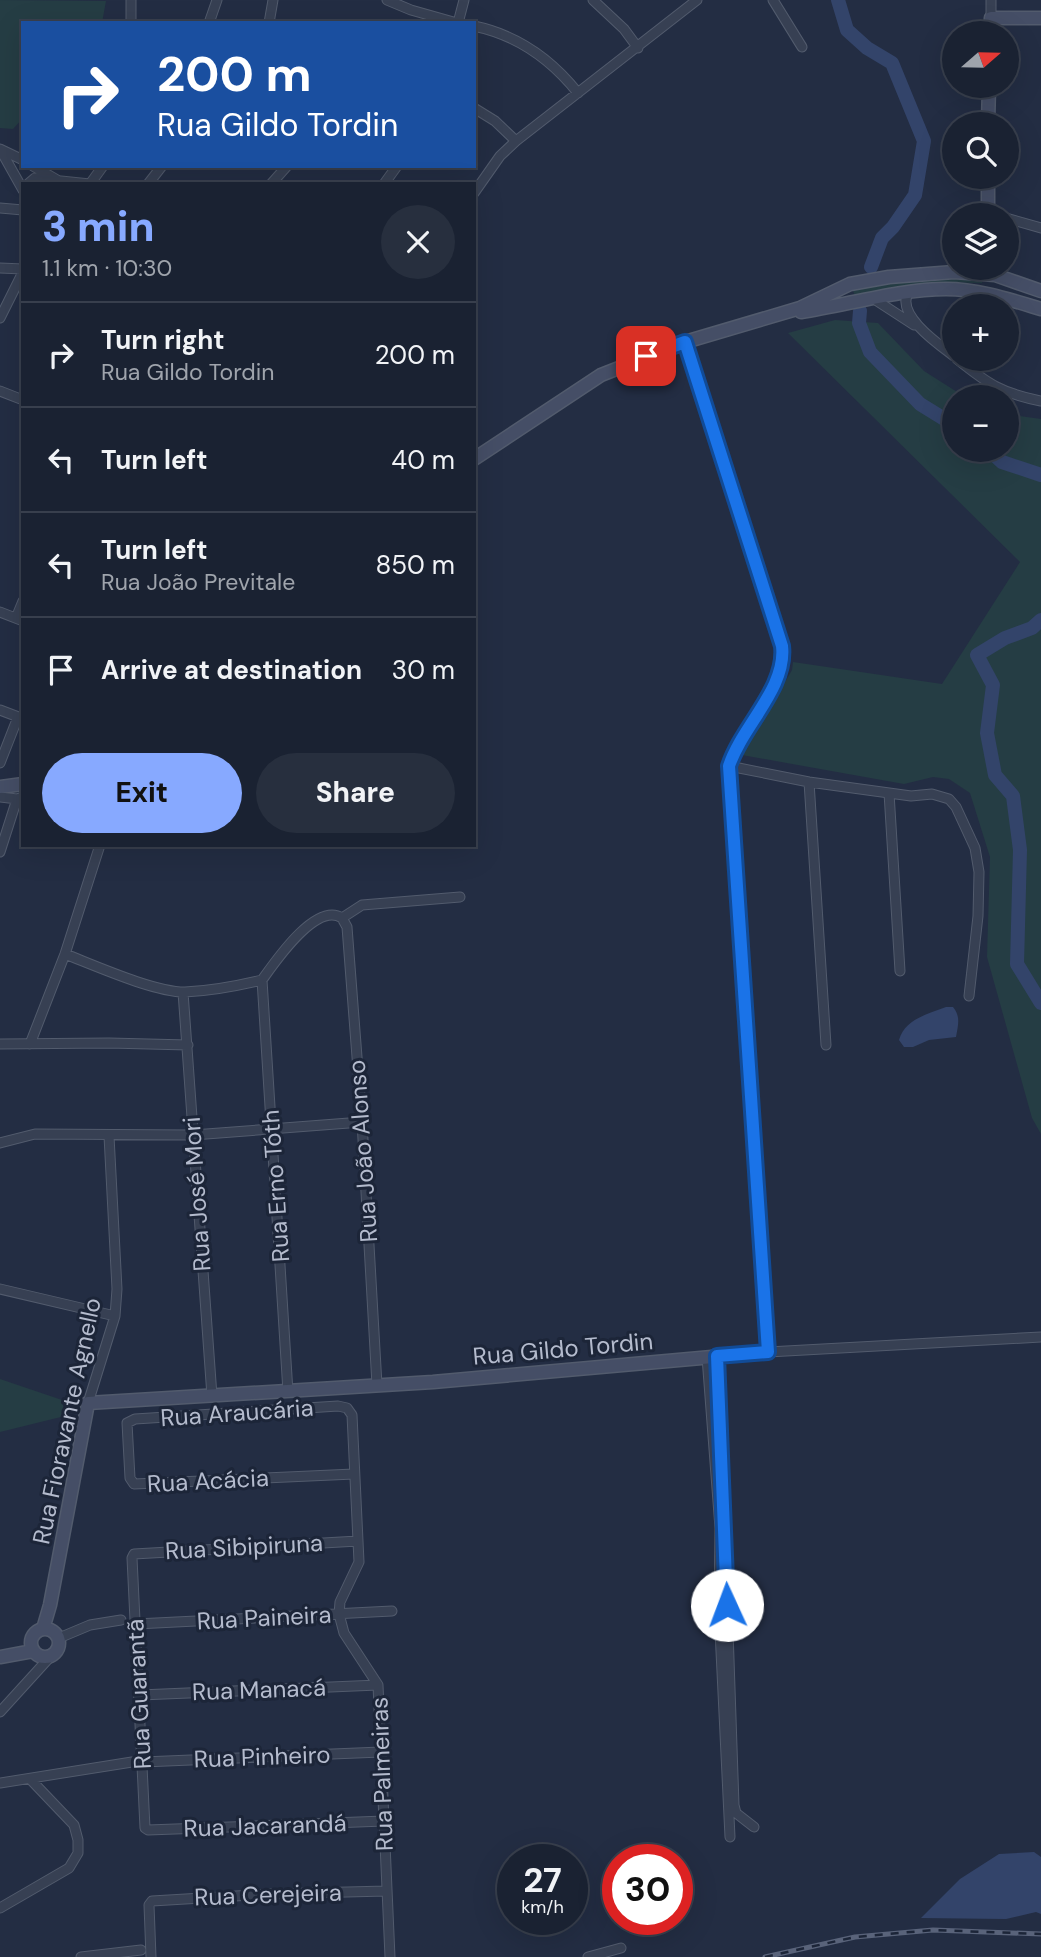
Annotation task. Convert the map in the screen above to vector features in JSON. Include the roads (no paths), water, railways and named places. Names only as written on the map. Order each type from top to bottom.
[{"type":"main road","points":[[991,21],[991,18],[1041,18]]},
{"type":"main road","points":[[476,458],[601,375],[646,356],[800,308],[849,284],[942,272]]},
{"type":"main road","points":[[976,292],[990,286],[991,280]]},
{"type":"main road","points":[[1013,280],[1041,291]]},
{"type":"main road","points":[[849,284],[844,294],[851,303]]},
{"type":"main road","points":[[777,316],[908,293],[947,289],[976,292],[1041,309]]},
{"type":"main road","points":[[685,342],[784,659],[780,674],[733,752],[729,766],[768,1352]]},
{"type":"main road","points":[[0,787],[21,784]]},
{"type":"main road","name":"Rua Gildo Tordin","points":[[88,1403],[433,1382],[768,1352]]},
{"type":"main road","name":"Rua Fioravante Agnello","points":[[43,1629],[50,1605],[88,1403]]},
{"type":"main road","points":[[43,1629],[52,1630],[58,1638],[59,1647],[50,1657],[40,1657],[33,1651],[32,1637],[43,1629]]},
{"type":"main road","points":[[0,1657],[33,1651]]},
{"type":"street","points":[[131,0],[131,21]]},
{"type":"street","points":[[210,21],[217,0]]},
{"type":"street","points":[[269,21],[273,0]]},
{"type":"street","points":[[387,0],[451,21]]},
{"type":"street","points":[[459,21],[464,0]]},
{"type":"street","points":[[593,0],[624,29],[638,48]]},
{"type":"street","points":[[476,189],[500,156],[516,141],[697,0]]},
{"type":"street","points":[[773,0],[802,47]]},
{"type":"street","points":[[991,0],[991,18]]},
{"type":"street","points":[[476,27],[512,38],[529,48],[563,75],[578,93]]},
{"type":"street","points":[[476,109],[495,121],[516,141]]},
{"type":"street","points":[[0,149],[21,159]]},
{"type":"street","points":[[0,149],[21,186]]},
{"type":"street","points":[[36,168],[62,182]]},
{"type":"street","points":[[273,182],[285,168]]},
{"type":"street","points":[[30,182],[48,175]]},
{"type":"street","points":[[0,208],[21,210]]},
{"type":"street","points":[[1019,222],[1041,228]]},
{"type":"street","points":[[0,268],[21,270]]},
{"type":"street","points":[[1,313],[21,274]]},
{"type":"street","points":[[908,293],[905,307],[921,330]]},
{"type":"street","points":[[11,297],[21,300]]},
{"type":"street","points":[[874,299],[896,311],[942,347]]},
{"type":"street","points":[[973,371],[1013,396],[1041,401]]},
{"type":"street","points":[[0,391],[21,399]]},
{"type":"street","points":[[0,612],[20,619]]},
{"type":"street","points":[[0,710],[20,718],[0,763]]},
{"type":"street","points":[[729,766],[809,782],[911,796],[932,794],[949,799],[956,807],[975,848],[979,872],[978,916],[969,996]]},
{"type":"street","points":[[809,782],[825,1045]]},
{"type":"street","points":[[889,793],[900,971]]},
{"type":"street","points":[[0,797],[20,798],[0,852]]},
{"type":"street","points":[[30,1044],[65,954],[99,847]]},
{"type":"street","points":[[65,954],[131,979],[183,992],[242,985],[262,980],[295,936],[328,915],[342,918],[362,905],[460,897]]},
{"type":"street","name":"Rua João Alonso","points":[[342,918],[346,927],[362,1122],[377,1385]]},
{"type":"street","name":"Rua Erno Tóth","points":[[262,980],[288,1392]]},
{"type":"street","name":"Rua José Mori","points":[[183,992],[212,1396]]},
{"type":"street","points":[[0,1044],[188,1045]]},
{"type":"street","points":[[0,1143],[35,1134],[193,1135],[362,1122]]},
{"type":"street","name":"Rua Fioravante Agnello","points":[[88,1403],[114,1316],[117,1263],[109,1136]]},
{"type":"street","points":[[0,1289],[114,1316]]},
{"type":"street","name":"Rua Gildo Tordin","points":[[768,1352],[1041,1337]]},
{"type":"street","points":[[712,1356],[734,1805],[736,1813],[754,1827]]},
{"type":"street","points":[[712,1356],[720,1528],[719,1610],[730,1837]]},
{"type":"street","name":"Rua Araucária","points":[[135,1419],[338,1406],[347,1408],[352,1415],[354,1474]]},
{"type":"street","name":"Rua Acácia","points":[[135,1419],[127,1423],[130,1478],[134,1485],[354,1474]]},
{"type":"street","points":[[339,1614],[340,1602],[359,1562],[354,1474]]},
{"type":"street","name":"Rua Sibipiruna","points":[[132,1558],[136,1552],[358,1541]]},
{"type":"street","name":"Rua Guarantã","points":[[132,1558],[146,1829]]},
{"type":"street","name":"Rua Paineira","points":[[136,1624],[392,1611]]},
{"type":"street","name":"Rua Palmeiras","points":[[339,1614],[344,1633],[378,1685],[389,1957]]},
{"type":"street","points":[[58,1638],[90,1625],[121,1620]]},
{"type":"street","points":[[0,1712],[50,1657]]},
{"type":"street","name":"Rua Manacá","points":[[140,1695],[378,1685]]},
{"type":"street","name":"Rua Pinheiro","points":[[143,1762],[381,1752]]},
{"type":"street","points":[[0,1783],[132,1762]]},
{"type":"street","points":[[0,1909],[69,1868],[78,1853],[74,1825],[31,1780]]},
{"type":"street","name":"Rua Jacarandá","points":[[146,1829],[384,1821]]},
{"type":"street","name":"Rua Cerejeira","points":[[150,1957],[150,1902],[269,1894],[386,1891]]},
{"type":"street","points":[[588,1957],[621,1948]]},
{"type":"street","points":[[80,1957],[141,1950]]},
{"type":"water","points":[[953,1007],[957,1014],[956,1037],[929,1040],[913,1047],[904,1047],[899,1040],[906,1027],[918,1018]]},
{"type":"water","points":[[1034,1852],[1041,1857],[1041,1914],[1036,1912],[1006,1919],[921,1918],[960,1879],[999,1854]]},
{"type":"waterway","points":[[838,0],[847,30],[867,48],[892,63],[924,141],[915,195],[882,238],[871,267]]},
{"type":"waterway","points":[[860,311],[859,323],[870,352],[920,404],[942,418]]},
{"type":"waterway","points":[[1002,462],[1041,475]]},
{"type":"waterway","points":[[1041,620],[1032,628],[1005,638],[977,655],[993,685],[987,733],[995,775],[1013,796],[1020,850],[1017,964],[1041,1003]]},
{"type":"railway","points":[[765,1957],[855,1937],[933,1930],[1041,1934]]}]
